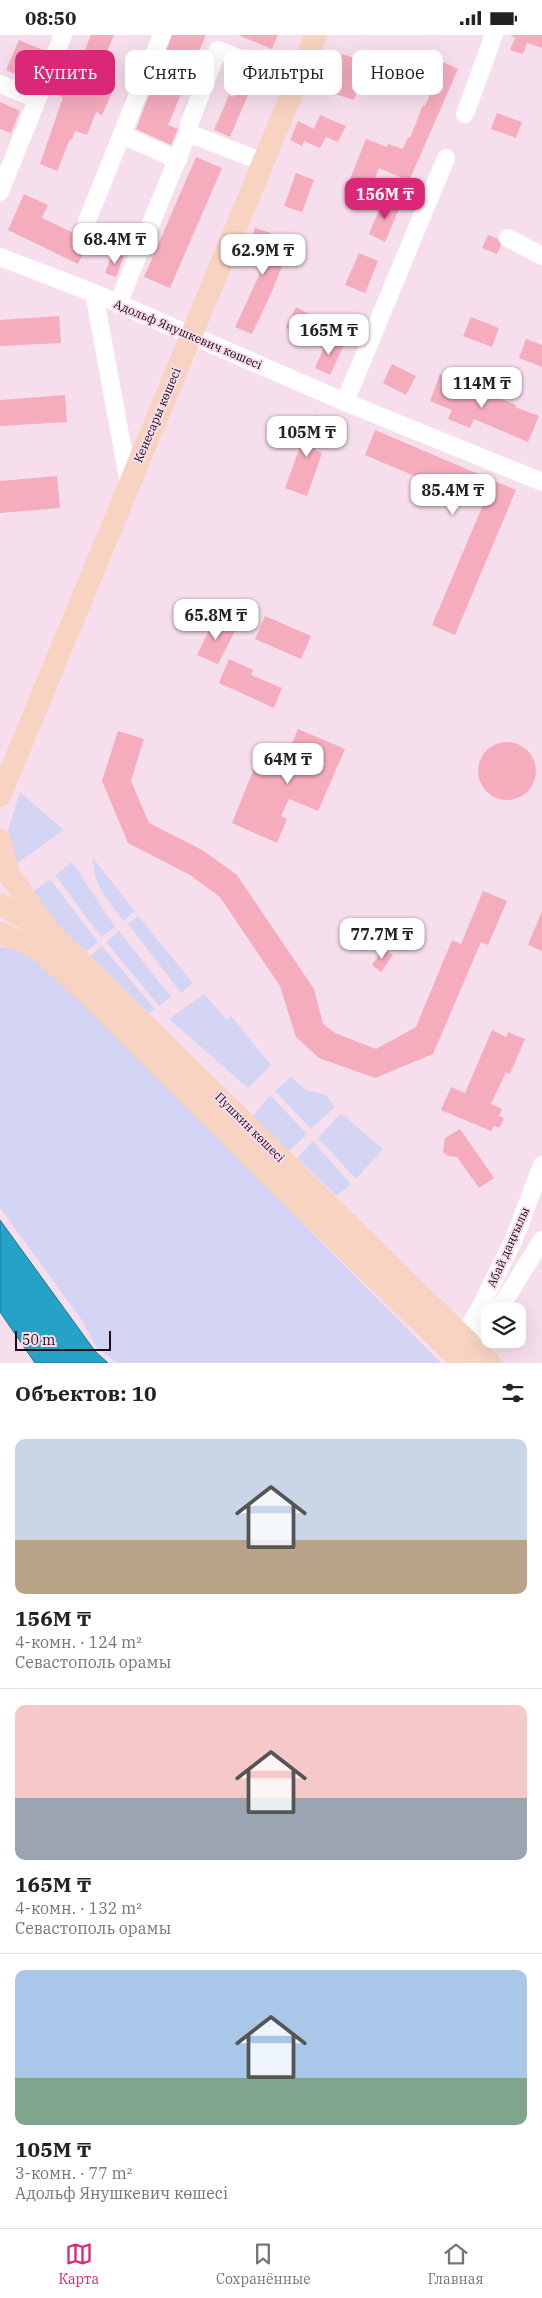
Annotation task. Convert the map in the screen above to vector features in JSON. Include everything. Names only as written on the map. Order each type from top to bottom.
[{"type":"main road","name":"Кенесары көшесі","points":[[310,50],[316,35]]},
{"type":"main road","name":"Кенесары көшесі","points":[[0,796],[291,95]]},
{"type":"main road","points":[[0,840],[9,874],[44,940],[0,943]]},
{"type":"main road","name":"Пушкин көшесі","points":[[0,903],[44,940],[462,1352],[490,1363]]},
{"type":"main road","name":"Пушкин көшесі","points":[[0,933],[44,940]]},
{"type":"street","points":[[0,192],[63,35]]},
{"type":"street","points":[[87,221],[162,35]]},
{"type":"street","points":[[465,114],[494,35]]},
{"type":"street","points":[[118,304],[178,160],[189,125],[218,50],[224,52]]},
{"type":"street","points":[[0,84],[37,99]]},
{"type":"street","points":[[188,133],[263,162]]},
{"type":"street","points":[[123,135],[178,160]]},
{"type":"street","points":[[345,402],[446,158]]},
{"type":"street","points":[[508,238],[542,256]]},
{"type":"street","name":"Адольф Янушкевич көшесі","points":[[0,257],[94,293],[345,402],[542,482]]},
{"type":"street","points":[[94,293],[129,483]]},
{"type":"street","name":"Абай даңғылы","points":[[462,1352],[479,1310],[514,1239],[542,1165]]},
{"type":"street","points":[[503,1303],[542,1240]]},
{"type":"street","points":[[462,1352],[481,1332]]},
{"type":"shaded area","points":[[20,792],[64,830],[12,867],[6,847],[9,827]]},
{"type":"shaded area","points":[[93,858],[135,911],[123,921],[99,884]]},
{"type":"shaded area","points":[[72,862],[115,927],[101,937],[55,875]]},
{"type":"shaded area","points":[[50,879],[98,942],[84,953],[27,896]]},
{"type":"shaded area","points":[[138,916],[193,983],[181,993],[128,924]]},
{"type":"shaded area","points":[[119,931],[171,997],[159,1006],[106,942]]},
{"type":"shaded area","points":[[102,946],[155,1009],[148,1014],[89,957]]},
{"type":"shaded area","points":[[0,947],[34,951],[441,1363],[117,1363],[97,1348],[81,1319],[0,1208]]},
{"type":"shaded area","points":[[204,994],[227,1020],[231,1016],[271,1065],[248,1088],[169,1019]]},
{"type":"shaded area","points":[[291,1077],[306,1090],[326,1095],[335,1107],[311,1129],[275,1091]]},
{"type":"shaded area","points":[[270,1095],[307,1134],[289,1151],[253,1116]]},
{"type":"shaded area","points":[[341,1113],[383,1149],[356,1179],[318,1138]]},
{"type":"shaded area","points":[[313,1141],[351,1184],[337,1196],[297,1158]]},
{"type":"water","points":[[0,1220],[95,1351],[108,1363],[35,1363],[0,1312]]},
{"type":"building","points":[[91,35],[114,35],[108,50],[85,50]]},
{"type":"building","points":[[172,35],[206,35],[200,50],[166,50]]},
{"type":"building","points":[[238,35],[278,35],[272,49]]},
{"type":"building","points":[[510,35],[542,35],[542,48],[527,43],[523,54],[510,50],[515,38]]},
{"type":"building","points":[[19,40],[43,50],[15,50],[15,74],[6,70]]},
{"type":"building","points":[[342,54],[352,57],[352,95],[356,95],[354,100],[338,95],[342,95]]},
{"type":"building","points":[[443,62],[458,69],[409,181],[379,168],[370,191],[375,193],[372,202],[345,192],[366,139],[387,147],[388,144],[403,149],[408,137],[410,138],[423,105],[425,106],[430,95],[443,95]]},
{"type":"building","points":[[111,95],[102,115],[96,112],[87,135],[75,131],[57,171],[40,164],[63,97],[59,96]]},
{"type":"building","points":[[149,95],[181,95],[168,125],[178,129],[171,145],[136,129]]},
{"type":"building","points":[[229,95],[233,97],[234,95],[248,95],[230,137],[214,130]]},
{"type":"building","points":[[0,102],[20,111],[11,133],[0,129]]},
{"type":"building","points":[[497,113],[522,122],[516,138],[491,129]]},
{"type":"building","points":[[320,115],[346,126],[338,142],[326,137],[320,148],[304,141],[302,146],[290,140],[298,121],[314,129]]},
{"type":"building","points":[[196,157],[222,168],[170,288],[144,277]]},
{"type":"building","points":[[296,173],[314,180],[302,212],[284,206]]},
{"type":"building","points":[[24,194],[48,205],[42,218],[90,241],[78,264],[8,230]]},
{"type":"building","points":[[384,198],[401,205],[385,242],[369,234]]},
{"type":"building","points":[[255,228],[271,233],[270,235],[291,243],[273,289],[252,334],[235,327],[263,267],[261,266],[263,259],[246,253]]},
{"type":"building","points":[[488,235],[498,239],[501,245],[497,254],[482,248]]},
{"type":"building","points":[[113,252],[124,256],[116,277],[105,273]]},
{"type":"building","points":[[359,253],[378,261],[365,293],[345,285]]},
{"type":"building","points":[[296,307],[315,317],[304,340],[291,333],[286,327]]},
{"type":"building","points":[[59,316],[61,343],[0,346],[0,320]]},
{"type":"building","points":[[471,317],[499,328],[492,347],[463,336]]},
{"type":"building","points":[[328,338],[344,345],[330,375],[315,368]]},
{"type":"building","points":[[526,339],[542,345],[542,367],[519,358]]},
{"type":"building","points":[[392,364],[416,376],[406,395],[383,383]]},
{"type":"building","points":[[440,374],[539,416],[528,442],[474,419],[470,428],[448,419],[452,410],[430,401]]},
{"type":"building","points":[[65,395],[67,422],[0,426],[0,400]]},
{"type":"building","points":[[316,415],[330,422],[315,450],[322,453],[307,496],[285,488],[301,444]]},
{"type":"building","points":[[375,430],[516,490],[455,635],[432,625],[483,505],[365,455]]},
{"type":"building","points":[[57,476],[60,508],[0,513],[0,481]]},
{"type":"building","points":[[265,616],[311,636],[301,659],[255,639]]},
{"type":"building","points":[[215,618],[236,629],[218,664],[197,655]]},
{"type":"building","points":[[229,659],[253,670],[251,675],[282,688],[274,708],[219,683]]},
{"type":"building","points":[[298,729],[345,749],[318,811],[289,799],[281,816],[287,819],[277,843],[232,823],[260,754],[283,764]]},
{"type":"building","points":[[118,731],[144,739],[131,781],[149,823],[204,851],[237,875],[314,989],[323,1024],[335,1033],[376,1049],[416,1027],[452,940],[461,944],[483,891],[507,901],[488,945],[481,942],[433,1054],[375,1078],[319,1058],[296,1037],[280,986],[220,897],[190,875],[128,843],[102,781]]},
{"type":"building","points":[[501,742],[513,742],[528,750],[536,765],[536,777],[528,792],[513,800],[501,800],[486,792],[478,777],[478,765],[486,750]]},
{"type":"building","points":[[542,911],[542,951],[528,945]]},
{"type":"building","points":[[383,949],[393,955],[381,972],[372,965]]},
{"type":"building","points":[[492,1030],[506,1037],[508,1032],[525,1039],[510,1074],[506,1072],[491,1104],[502,1109],[499,1116],[504,1118],[499,1128],[494,1126],[491,1131],[441,1110],[451,1087],[465,1093]]},
{"type":"building","points":[[460,1129],[494,1178],[479,1188],[457,1157],[448,1156],[443,1152],[445,1138]]}]
